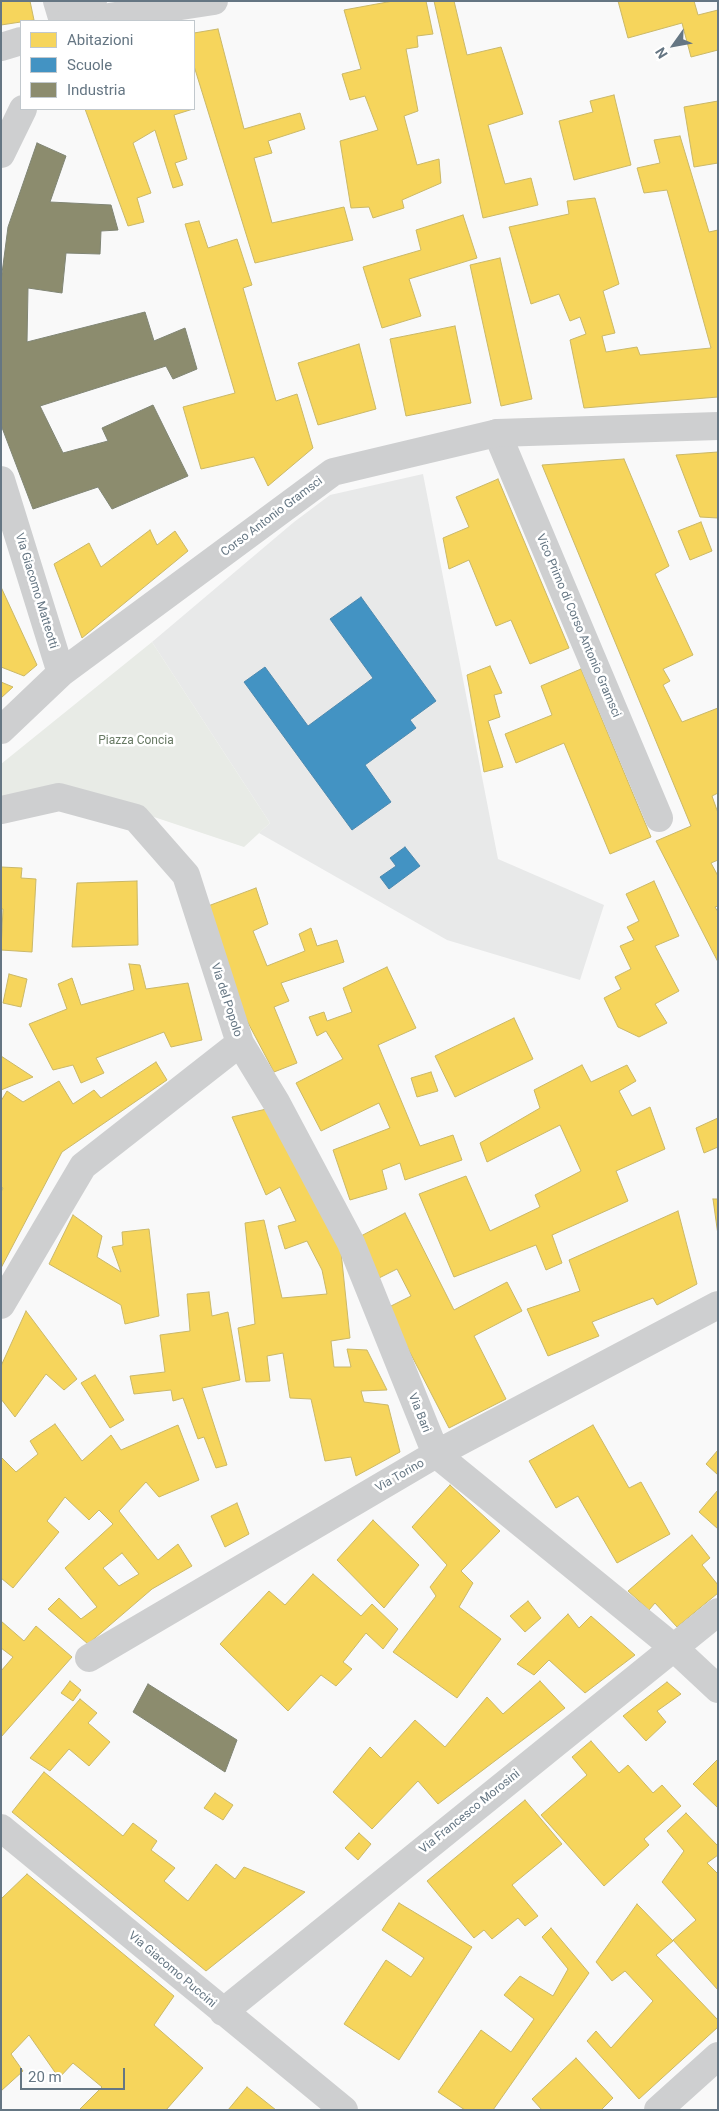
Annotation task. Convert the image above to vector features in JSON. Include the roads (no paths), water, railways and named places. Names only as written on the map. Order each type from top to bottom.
[{"type":"street","points":[[57,1],[63,20]]},
{"type":"street","points":[[69,20],[92,1]]},
{"type":"street","points":[[90,20],[214,1]]},
{"type":"street","points":[[1,47],[20,42]]},
{"type":"street","points":[[1,154],[23,110]]},
{"type":"street","name":"Corso Antonio Gramsci","points":[[1,730],[61,673],[333,472],[497,433],[718,426]]},
{"type":"street","name":"Vico Primo di Corso Antonio Gramsci","points":[[497,433],[659,818]]},
{"type":"street","name":"Via Giacomo Matteotti","points":[[1,480],[61,673]]},
{"type":"street","name":"Via del Popolo","points":[[1,810],[59,797],[136,818],[186,875],[240,1043],[83,1166],[1,1305]]},
{"type":"street","name":"Via Bari","points":[[240,1043],[276,1102],[351,1243],[436,1454],[673,1647],[718,1689]]},
{"type":"street","name":"Via Torino","points":[[89,1658],[436,1454],[718,1305]]},
{"type":"street","name":"Via Francesco Morosini","points":[[223,2012],[718,1612]]},
{"type":"street","name":"Via Giacomo Puccini","points":[[1,1828],[344,2110]]},
{"type":"street","points":[[658,2110],[718,2056]]},
{"type":"park label","name":"Piazza Concia","points":[[136,741]]}]
